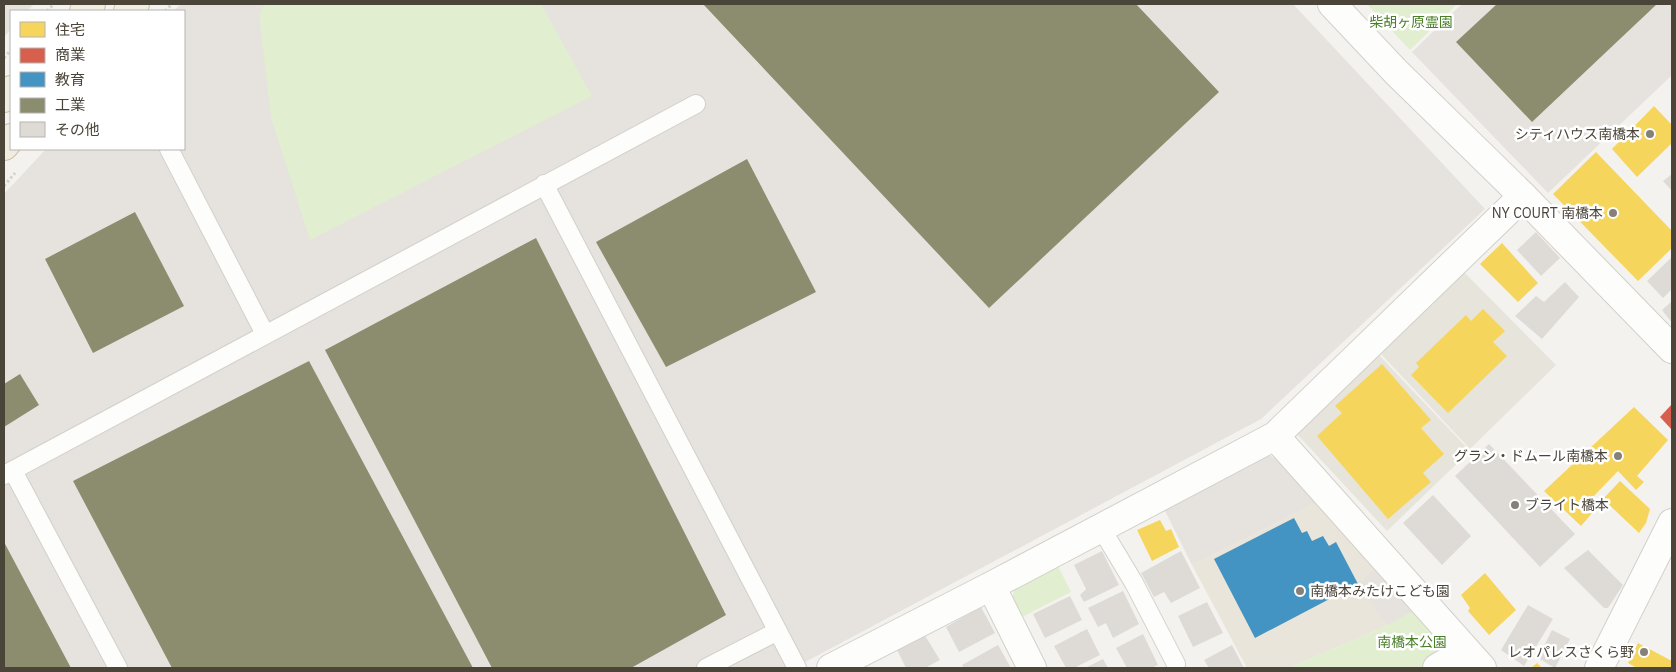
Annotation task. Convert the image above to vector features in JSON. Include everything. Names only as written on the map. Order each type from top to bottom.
[{"type":"street","points":[[1332,4],[1396,72],[1523,196],[1672,349]]},
{"type":"street","points":[[843,666],[1275,436],[1523,196]]},
{"type":"street","points":[[1275,436],[1474,660],[1437,668]]},
{"type":"street","points":[[1599,668],[1672,523]]},
{"type":"street","points":[[992,586],[1032,668]]},
{"type":"lane","points":[[118,668],[8,473],[696,104]]},
{"type":"lane","points":[[170,150],[265,334]]},
{"type":"lane","points":[[544,184],[797,668]]},
{"type":"lane","points":[[1101,528],[1134,583],[1176,664]]},
{"type":"lane","points":[[706,668],[778,631]]},
{"type":"shaded area","points":[[4,4],[34,4],[28,10],[10,10],[10,30],[4,37]]},
{"type":"shaded area","points":[[181,4],[1293,4],[1485,209],[1261,419],[794,668],[4,668],[4,194],[45,150],[185,150],[185,10],[174,10]]},
{"type":"shaded area","points":[[1462,4],[1672,4],[1672,75],[1548,193],[1412,52]]},
{"type":"shaded area","points":[[1463,271],[1556,365],[1470,449],[1380,353]]},
{"type":"shaded area","points":[[1378,354],[1470,451],[1387,531],[1296,433]]},
{"type":"shaded area","points":[[1268,454],[1280,462],[1317,502],[1192,565],[1164,509]]},
{"type":"shaded area","name":"南橋本みたけこども園","points":[[1317,502],[1413,611],[1388,625],[1289,668],[1247,668],[1192,565]]},
{"type":"shaded area","points":[[1376,570],[1413,611],[1388,625],[1357,587],[1367,575]]},
{"type":"green space","points":[[265,4],[541,4],[592,96],[310,240],[271,118],[259,14]]},
{"type":"green space","name":"柴胡ヶ原霊園","points":[[1367,4],[1457,4],[1410,50]]},
{"type":"green space","points":[[1058,566],[1071,592],[1020,618],[1011,600],[1015,588]]},
{"type":"green space","name":"南橋本公園","points":[[1417,609],[1448,643],[1446,652],[1420,668],[1289,668],[1388,625]]},
{"type":"building: 住宅","name":"シティハウス南橋本","points":[[1654,106],[1672,125],[1672,143],[1637,177],[1612,149]]},
{"type":"building: 住宅","name":"NY COURT 南橋本","points":[[1596,152],[1672,231],[1672,248],[1638,281],[1553,194]]},
{"type":"building: 住宅","points":[[1502,243],[1538,283],[1518,302],[1480,264]]},
{"type":"building: 住宅","points":[[1483,309],[1505,331],[1493,342],[1507,356],[1448,413],[1411,375],[1419,367],[1416,363],[1466,315],[1471,321]]},
{"type":"building: 住宅","points":[[1382,364],[1431,420],[1421,428],[1444,454],[1423,473],[1431,482],[1388,519],[1317,436],[1342,413],[1335,406]]},
{"type":"building: 住宅","name":"グラン・ドムール南橋本","points":[[1634,407],[1668,440],[1637,476],[1644,482],[1636,490],[1618,471],[1591,499],[1599,505],[1581,526],[1544,491]]},
{"type":"building: 住宅","points":[[1620,481],[1650,509],[1646,523],[1639,533],[1603,499]]},
{"type":"building: 住宅","points":[[1160,520],[1166,531],[1171,529],[1179,547],[1152,561],[1137,530]]},
{"type":"building: 住宅","points":[[1485,573],[1516,610],[1489,635],[1468,611],[1470,608],[1461,595]]},
{"type":"building: 住宅","name":"レオパレスさくら野","points":[[1638,643],[1672,661],[1672,668],[1637,668],[1628,663]]},
{"type":"building: 住宅","points":[[1537,663],[1542,668],[1531,668]]},
{"type":"building: 商業","points":[[1672,404],[1672,430],[1660,417]]},
{"type":"building: 教育","points":[[1294,518],[1302,533],[1307,531],[1312,541],[1323,536],[1329,546],[1336,542],[1358,584],[1255,638],[1214,559]]},
{"type":"building: 工業","points":[[703,4],[1136,4],[1219,92],[989,308]]},
{"type":"building: 工業","points":[[1497,4],[1657,4],[1532,122],[1456,42]]},
{"type":"building: 工業","points":[[747,159],[816,292],[666,367],[596,242]]},
{"type":"building: 工業","points":[[135,212],[184,306],[93,353],[45,259]]},
{"type":"building: 工業","points":[[536,238],[726,615],[631,668],[492,668],[325,350]]},
{"type":"building: 工業","points":[[309,361],[473,668],[172,668],[73,481]]},
{"type":"building: 工業","points":[[20,374],[39,405],[4,427],[4,384]]},
{"type":"building: 工業","points":[[4,542],[71,668],[4,668]]},
{"type":"building: その他","points":[[1672,174],[1672,191],[1663,181]]},
{"type":"building: その他","points":[[1536,232],[1560,258],[1541,276],[1517,250]]},
{"type":"building: その他","points":[[1672,257],[1672,289],[1663,298],[1647,281]]},
{"type":"building: その他","points":[[1565,282],[1579,297],[1542,339],[1515,316],[1536,296],[1544,302]]},
{"type":"building: その他","points":[[1672,301],[1672,323],[1662,310]]},
{"type":"building: その他","name":"ブライト橋本","points":[[1489,444],[1575,534],[1540,567],[1455,476]]},
{"type":"building: その他","points":[[1433,495],[1471,536],[1442,565],[1403,523]]},
{"type":"building: その他","points":[[1588,550],[1623,585],[1608,608],[1604,608],[1564,568]]},
{"type":"building: その他","points":[[1102,551],[1119,585],[1084,602],[1080,595],[1086,589],[1074,565]]},
{"type":"building: その他","points":[[1181,551],[1200,588],[1171,603],[1164,592],[1154,597],[1141,573]]},
{"type":"building: その他","points":[[1123,591],[1139,624],[1113,638],[1106,623],[1098,627],[1088,608]]},
{"type":"building: その他","points":[[1070,596],[1082,620],[1045,638],[1033,614]]},
{"type":"building: その他","points":[[1207,602],[1223,633],[1193,647],[1178,616]]},
{"type":"building: その他","points":[[1528,605],[1553,619],[1524,666],[1501,650]]},
{"type":"building: その他","points":[[981,607],[995,633],[959,652],[946,627]]},
{"type":"building: その他","points":[[1087,629],[1100,655],[1074,668],[1066,668],[1054,646]]},
{"type":"building: その他","points":[[1552,630],[1570,639],[1555,668],[1538,658]]},
{"type":"building: その他","points":[[924,634],[940,660],[925,668],[906,668],[897,650]]},
{"type":"building: その他","points":[[1143,634],[1158,665],[1151,668],[1127,668],[1116,648]]},
{"type":"building: その他","points":[[998,645],[1011,668],[964,668],[962,665]]},
{"type":"building: その他","points":[[1232,645],[1244,668],[1209,668],[1204,660]]},
{"type":"building: その他","points":[[1103,659],[1108,668],[1085,668]]},
{"type":"place","name":"シティハウス南橋本","points":[[1650,134]]},
{"type":"place","name":"NY COURT 南橋本","points":[[1613,213]]},
{"type":"place","name":"グラン・ドムール南橋本","points":[[1618,456]]},
{"type":"place","name":"ブライト橋本","points":[[1515,505]]},
{"type":"place","name":"南橋本みたけこども園","points":[[1300,591]]},
{"type":"place","name":"レオパレスさくら野","points":[[1644,652]]}]
